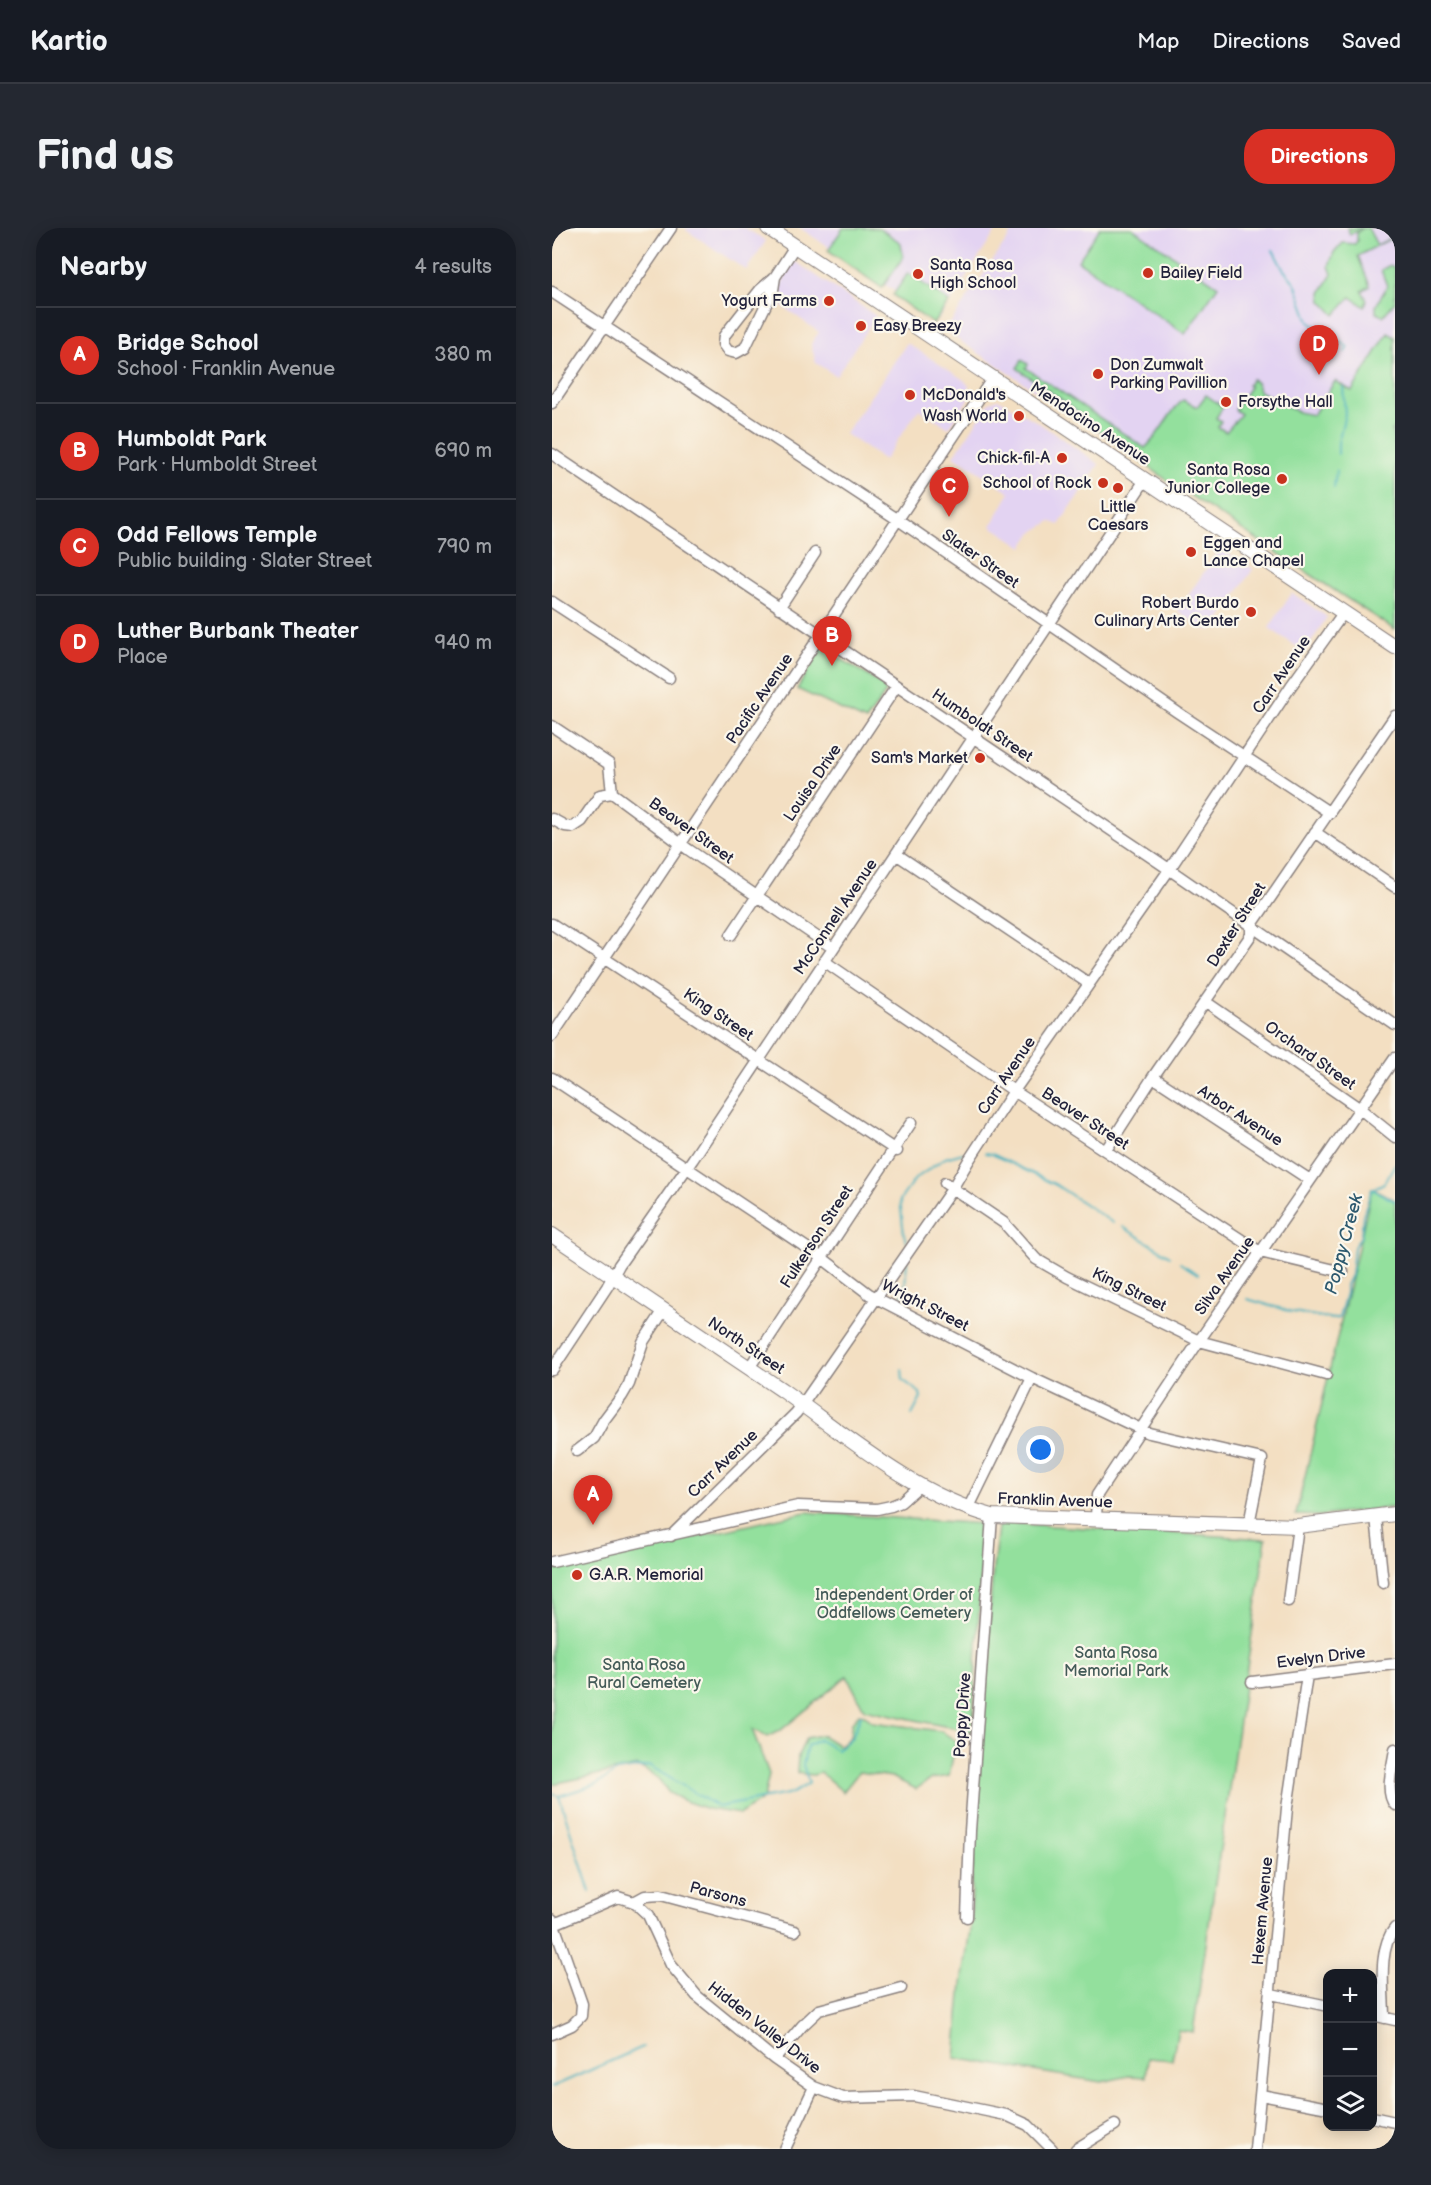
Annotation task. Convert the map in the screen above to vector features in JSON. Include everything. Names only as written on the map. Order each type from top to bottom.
[{"type":"main road","name":"Mendocino Avenue","points":[[768,228],[1395,647]]},
{"type":"main road","name":"North Street","points":[[552,1235],[919,1486]]},
{"type":"main road","name":"Franklin Avenue","points":[[919,1486],[968,1509],[992,1516],[1298,1526],[1395,1514]]},
{"type":"street","points":[[552,403],[671,228]]},
{"type":"street","points":[[775,277],[773,290],[745,348],[736,353],[728,351],[723,344],[724,336],[760,290],[775,277],[795,246]]},
{"type":"street","name":"Slater Street","points":[[552,291],[897,519],[1177,712],[1330,813]]},
{"type":"street","name":"Pacific Avenue","points":[[552,1036],[992,379]]},
{"type":"street","name":"Humboldt Street","points":[[552,454],[1395,1024]]},
{"type":"street","name":"McConnell Avenue","points":[[552,1370],[1145,480]]},
{"type":"street","points":[[779,608],[815,553]]},
{"type":"street","points":[[552,602],[669,678]]},
{"type":"street","name":"Carr Avenue","points":[[671,1536],[802,1405],[876,1298],[949,1186],[969,1160],[1088,983],[1169,870],[1344,612]]},
{"type":"street","name":"Louisa Drive","points":[[731,935],[896,687]]},
{"type":"street","name":"Dexter Street","points":[[1106,1150],[1153,1077],[1251,935],[1251,926],[1395,716]]},
{"type":"street","points":[[552,726],[609,764],[612,793],[600,795],[582,821],[573,827],[565,826],[552,819]]},
{"type":"street","name":"Beaver Street","points":[[612,793],[680,843],[833,948]]},
{"type":"street","points":[[1315,832],[1395,887]]},
{"type":"street","points":[[896,854],[1088,983]]},
{"type":"street","name":"King Street","points":[[552,924],[895,1150]]},
{"type":"street","name":"Beaver Street","points":[[824,961],[1014,1091],[1260,1252],[1343,1272]]},
{"type":"street","name":"Orchard Street","points":[[1206,1002],[1359,1108],[1395,1137]]},
{"type":"street","name":"Silva Avenue","points":[[1096,1519],[1097,1495],[1199,1341],[1395,1058]]},
{"type":"street","name":"Arbor Avenue","points":[[1153,1077],[1311,1180]]},
{"type":"street","name":"Wright Street","points":[[552,1078],[822,1258],[876,1298],[1032,1378],[1149,1433],[1262,1459],[1249,1524]]},
{"type":"street","name":"Fulkerson Street","points":[[749,1368],[911,1123]]},
{"type":"street","name":"King Street","points":[[949,1186],[1004,1223],[1036,1259],[1067,1277],[1199,1341],[1326,1376]]},
{"type":"street","points":[[577,1451],[594,1438],[622,1396],[629,1384],[643,1341],[664,1310]]},
{"type":"street","points":[[968,1509],[1032,1378]]},
{"type":"street","points":[[552,1563],[798,1506],[877,1509],[901,1502],[919,1486]]},
{"type":"street","name":"Poppy Drive","points":[[967,1917],[970,1831],[992,1516]]},
{"type":"street","points":[[1376,1516],[1383,1583]]},
{"type":"street","points":[[1288,1601],[1298,1526]]},
{"type":"street","name":"Evelyn Drive","points":[[1252,1682],[1395,1664]]},
{"type":"street","name":"Hexem Avenue","points":[[1255,2149],[1287,1808],[1307,1675]]},
{"type":"street","points":[[1395,1749],[1390,1784],[1391,1801],[1395,1805]]},
{"type":"street","name":"Parsons","points":[[553,1923],[618,1898],[634,1902],[645,1896],[661,1895],[795,1931]]},
{"type":"street","name":"Hidden Valley Drive","points":[[634,1902],[648,1915],[671,1965],[697,1996],[774,2059],[814,2087],[843,2098],[914,2096],[1006,2115],[1028,2125],[1052,2149]]},
{"type":"street","points":[[552,2034],[572,2025],[581,2016],[582,2004],[553,1923]]},
{"type":"street","points":[[1384,2018],[1384,1947],[1395,1928]]},
{"type":"street","points":[[774,2059],[819,2010],[901,1988]]},
{"type":"street","points":[[1271,1994],[1323,2005]]},
{"type":"street","points":[[785,2149],[814,2087]]},
{"type":"street","points":[[1261,2095],[1323,2107]]},
{"type":"street","points":[[1377,2118],[1395,2122]]},
{"type":"street","points":[[1076,2149],[1115,2125]]},
{"type":"shaded area","points":[[687,228],[745,228],[766,241],[746,270],[686,230]]},
{"type":"shaded area","name":"Santa Rosa High School","points":[[800,228],[998,228],[938,320]]},
{"type":"shaded area","name":"Santa Rosa Junior College","points":[[1015,228],[1395,228],[1395,627],[945,331]]},
{"type":"shaded area","points":[[796,262],[876,316],[836,376],[816,363],[811,344],[819,332],[775,301],[790,264]]},
{"type":"shaded area","points":[[907,343],[964,380],[969,386],[970,396],[949,428],[919,409],[884,460],[845,434]]},
{"type":"shaded area","points":[[998,399],[1039,423],[1099,464],[1059,525],[1051,521],[1033,532],[1023,547],[991,526],[1010,492],[954,456],[990,402]]},
{"type":"shaded area","points":[[1220,548],[1253,569],[1213,630],[1204,629],[1178,611]]},
{"type":"shaded area","points":[[1292,593],[1327,617],[1305,652],[1269,628]]},
{"type":"green space","points":[[843,228],[879,228],[901,243],[903,258],[882,288],[828,250]]},
{"type":"green space","name":"Bailey Field","points":[[1100,228],[1132,228],[1218,286],[1185,334],[1078,261]]},
{"type":"green space","points":[[1347,228],[1368,228],[1377,245],[1395,236],[1358,256],[1370,286],[1362,291],[1367,300],[1365,307],[1351,297],[1335,315],[1322,301],[1321,293],[1332,274],[1329,266],[1334,252],[1343,243],[1355,244],[1357,232],[1362,229],[1350,234]]},
{"type":"green space","points":[[1390,265],[1395,268],[1395,302],[1383,316],[1376,313],[1376,306],[1387,286],[1381,270]]},
{"type":"green space","points":[[908,273],[949,302],[933,324],[893,295]]},
{"type":"green space","points":[[1388,333],[1395,337],[1395,429],[1392,430],[1395,450],[1395,630],[1168,481],[1089,423],[1075,409],[1017,368],[1022,360],[1028,364],[1026,368],[1145,448],[1183,400],[1197,407],[1206,395],[1223,407],[1216,418],[1221,421],[1218,427],[1226,432],[1241,414],[1235,410],[1250,387],[1248,385],[1252,379],[1259,391],[1298,412],[1313,415],[1335,381],[1352,391]]},
{"type":"green space","points":[[822,647],[883,685],[886,692],[866,721],[797,689]]},
{"type":"green space","points":[[1372,1188],[1395,1200],[1395,1507],[1320,1516],[1296,1515]]},
{"type":"green space","points":[[806,1512],[984,1524],[972,1732],[864,1709],[847,1676],[781,1730],[767,1737],[752,1729],[769,1774],[764,1798],[740,1814],[708,1809],[685,1801],[669,1793],[657,1777],[638,1766],[552,1784],[552,1570]]},
{"type":"green space","name":"Santa Rosa Memorial Park","points":[[1003,1523],[1266,1539],[1193,2032],[1178,2030],[1172,2060],[1148,2058],[1146,2077],[1129,2076],[1101,2082],[955,2058],[971,1922],[973,1849],[993,1568],[998,1527]]},
{"type":"green space","points":[[859,1714],[865,1715],[872,1722],[941,1731],[956,1741],[949,1776],[931,1779],[916,1789],[892,1777],[859,1772],[843,1792],[821,1773],[813,1775],[797,1773],[798,1756],[806,1738],[822,1735],[839,1746],[850,1737],[852,1722]]},
{"type":"waterway","points":[[1273,250],[1283,269],[1295,283],[1309,322],[1348,347],[1345,352]]},
{"type":"waterway","points":[[1338,454],[1338,443],[1345,414],[1343,387]]},
{"type":"waterway","points":[[1334,488],[1336,470]]},
{"type":"waterway","name":"Poppy Creek","points":[[906,1242],[900,1200],[915,1179],[945,1158],[963,1153]]},
{"type":"waterway","name":"Poppy Creek","points":[[985,1153],[992,1154],[1056,1185],[1113,1223]]},
{"type":"waterway","name":"Poppy Creek","points":[[1247,1299],[1293,1312],[1339,1318],[1346,1285],[1351,1275],[1354,1247],[1361,1236],[1363,1215],[1372,1189],[1384,1183],[1395,1164]]},
{"type":"waterway","points":[[1374,1190],[1395,1201]]},
{"type":"waterway","name":"Poppy Creek","points":[[1123,1227],[1170,1256]]},
{"type":"waterway","name":"Poppy Creek","points":[[901,1297],[905,1286],[907,1261]]},
{"type":"waterway","name":"Poppy Creek","points":[[1180,1263],[1198,1274]]},
{"type":"waterway","name":"Poppy Creek","points":[[902,1369],[903,1380],[920,1393],[921,1398],[912,1415]]},
{"type":"waterway","name":"Poppy Creek","points":[[559,1796],[597,1784],[617,1771],[650,1766],[718,1807],[793,1793],[809,1783],[803,1765],[807,1746],[819,1740],[837,1750],[852,1737],[861,1715]]},
{"type":"waterway","name":"Poppy Creek","points":[[552,1794],[559,1796]]},
{"type":"waterway","points":[[559,1796],[590,1892]]},
{"type":"waterway","points":[[552,2087],[643,2047]]},
{"type":"place","name":"Bailey Field","points":[[1148,273]]},
{"type":"place","name":"Santa Rosa High School","points":[[918,274]]},
{"type":"place","name":"Yogurt Farms","points":[[829,301]]},
{"type":"place","name":"Easy Breezy","points":[[861,326]]},
{"type":"place","name":"Don Zumwalt Parking Pavillion","points":[[1098,374]]},
{"type":"place","name":"Luther Burbank Theater","points":[[1319,375]]},
{"type":"place","name":"McDonald's","points":[[910,395]]},
{"type":"place","name":"Forsythe Hall","points":[[1226,402]]},
{"type":"place","name":"Wash World","points":[[1019,416]]},
{"type":"place","name":"Chick-fil-A","points":[[1062,458]]},
{"type":"place","name":"Santa Rosa Junior College","points":[[1282,479]]},
{"type":"place","name":"School of Rock","points":[[1103,483]]},
{"type":"place","name":"Little Caesars","points":[[1118,488]]},
{"type":"place","name":"Odd Fellows Temple","points":[[949,517]]},
{"type":"place","name":"Eggen and Lance Chapel","points":[[1191,552]]},
{"type":"place","name":"Robert Burdo Culinary Arts Center","points":[[1251,612]]},
{"type":"place","name":"Humboldt Park","points":[[832,666]]},
{"type":"place","name":"Sam's Market","points":[[980,758]]},
{"type":"place","name":"Bridge School","points":[[593,1525]]},
{"type":"place","name":"G.A.R. Memorial","points":[[577,1575]]},
{"type":"park label","name":"Independent Order of Oddfellows Cemetery","points":[[894,1604]]},
{"type":"park label","name":"Santa Rosa Rural Cemetery","points":[[644,1674]]}]
